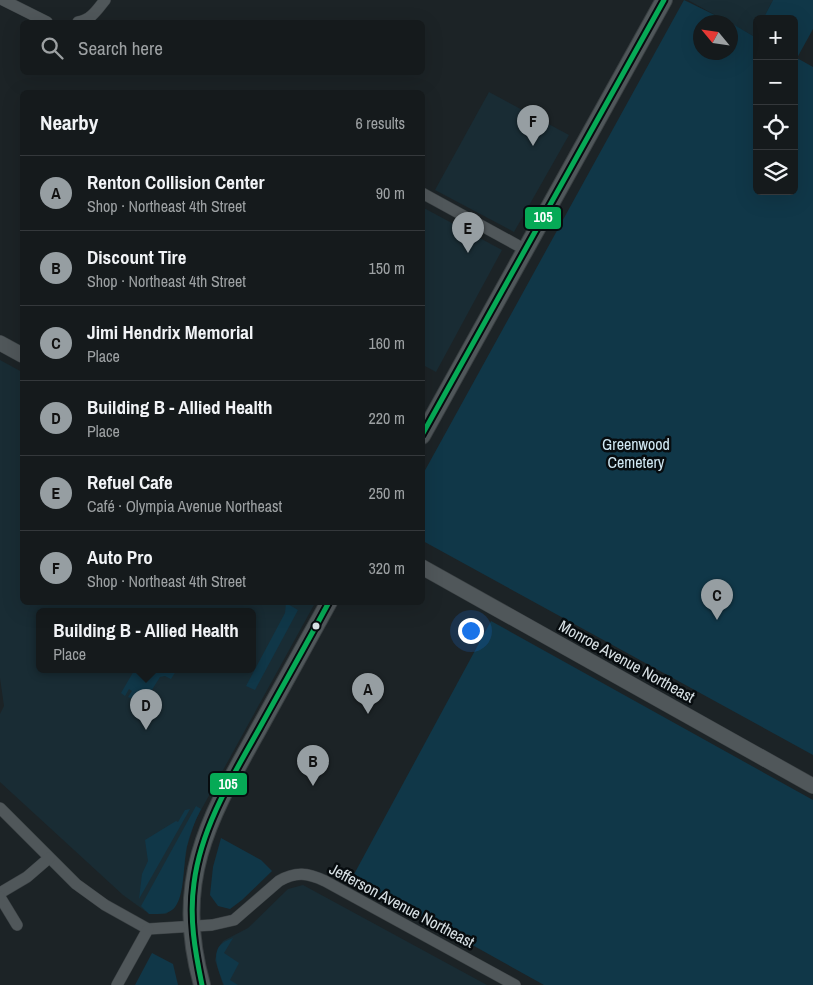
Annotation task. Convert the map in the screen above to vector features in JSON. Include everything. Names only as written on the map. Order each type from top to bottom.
[{"type":"main road","points":[[425,431],[663,0]]},
{"type":"main road","points":[[202,985],[196,959],[192,926],[194,874],[204,836],[213,813],[327,605]]},
{"type":"street","points":[[4,0],[43,20]]},
{"type":"street","points":[[85,20],[95,13],[105,0]]},
{"type":"street","points":[[425,195],[526,250]]},
{"type":"street","points":[[0,343],[20,353]]},
{"type":"street","name":"Monroe Avenue Northeast","points":[[425,569],[813,786]]},
{"type":"street","points":[[0,808],[49,858],[88,893],[148,929],[117,985]]},
{"type":"street","points":[[17,925],[0,895],[49,858]]},
{"type":"street","name":"Jefferson Avenue Northeast","points":[[148,929],[225,923],[234,920],[279,880],[288,876],[305,874],[325,880],[515,985]]},
{"type":"shaded area","points":[[688,0],[773,0],[765,15],[753,15],[753,36],[738,28],[738,15],[715,15]]},
{"type":"shaded area","points":[[489,92],[569,135],[514,232],[435,190]]},
{"type":"shaded area","points":[[425,209],[502,250],[436,372],[425,366]]},
{"type":"shaded area","points":[[0,360],[20,371],[20,605],[314,605],[195,821],[187,847],[181,891],[175,907],[166,914],[155,914],[145,911],[123,895],[0,782],[0,714],[4,706],[0,678]]},
{"type":"shaded area","points":[[303,885],[487,985],[223,985],[215,960],[218,948],[223,941],[248,928],[288,889]]},
{"type":"green space","name":"Greenwood Cemetery","points":[[684,0],[715,15],[693,15],[693,60],[738,60],[738,27],[753,36],[753,195],[798,195],[798,59],[813,67],[813,755],[425,542],[425,470]]},
{"type":"green space","name":"Greenwood Cemetery","points":[[773,0],[813,0],[813,29],[798,56],[798,15],[765,15]]},
{"type":"green space","points":[[286,605],[298,610],[255,690],[246,686],[253,673],[256,673],[256,667],[285,613]]},
{"type":"green space","points":[[491,621],[813,800],[813,985],[544,985],[352,878]]},
{"type":"green space","points":[[133,673],[175,673],[171,679],[165,676],[160,677],[143,704],[138,699],[137,701],[128,697],[132,691],[129,689],[125,696],[121,693]]},
{"type":"green space","points":[[196,806],[201,809],[187,846],[181,895],[178,902],[173,910],[163,914],[149,914],[141,906]]},
{"type":"green space","points":[[190,809],[139,899],[142,874],[148,861],[145,840],[176,821],[178,822],[185,810]]},
{"type":"green space","points":[[221,838],[261,860],[272,871],[230,909],[218,906],[210,895],[213,867]]},
{"type":"green space","points":[[233,938],[224,953],[239,963],[230,980],[238,985],[224,985],[217,964],[217,951],[220,946]]},
{"type":"green space","points":[[152,953],[173,964],[178,985],[135,985]]},
{"type":"transit line","name":"105","points":[[425,430],[664,0]]},
{"type":"transit line","name":"105","points":[[202,985],[195,947],[192,909],[194,883],[203,842],[228,784],[327,605]]},
{"type":"place","name":"Auto Pro","points":[[533,146]]},
{"type":"place","name":"Refuel Cafe","points":[[468,253]]},
{"type":"place","name":"Jimi Hendrix Memorial","points":[[717,620]]},
{"type":"place","name":"Renton Collision Center","points":[[368,714]]},
{"type":"place","name":"Building B - Allied Health","points":[[146,730]]},
{"type":"place","name":"Discount Tire","points":[[313,786]]}]
